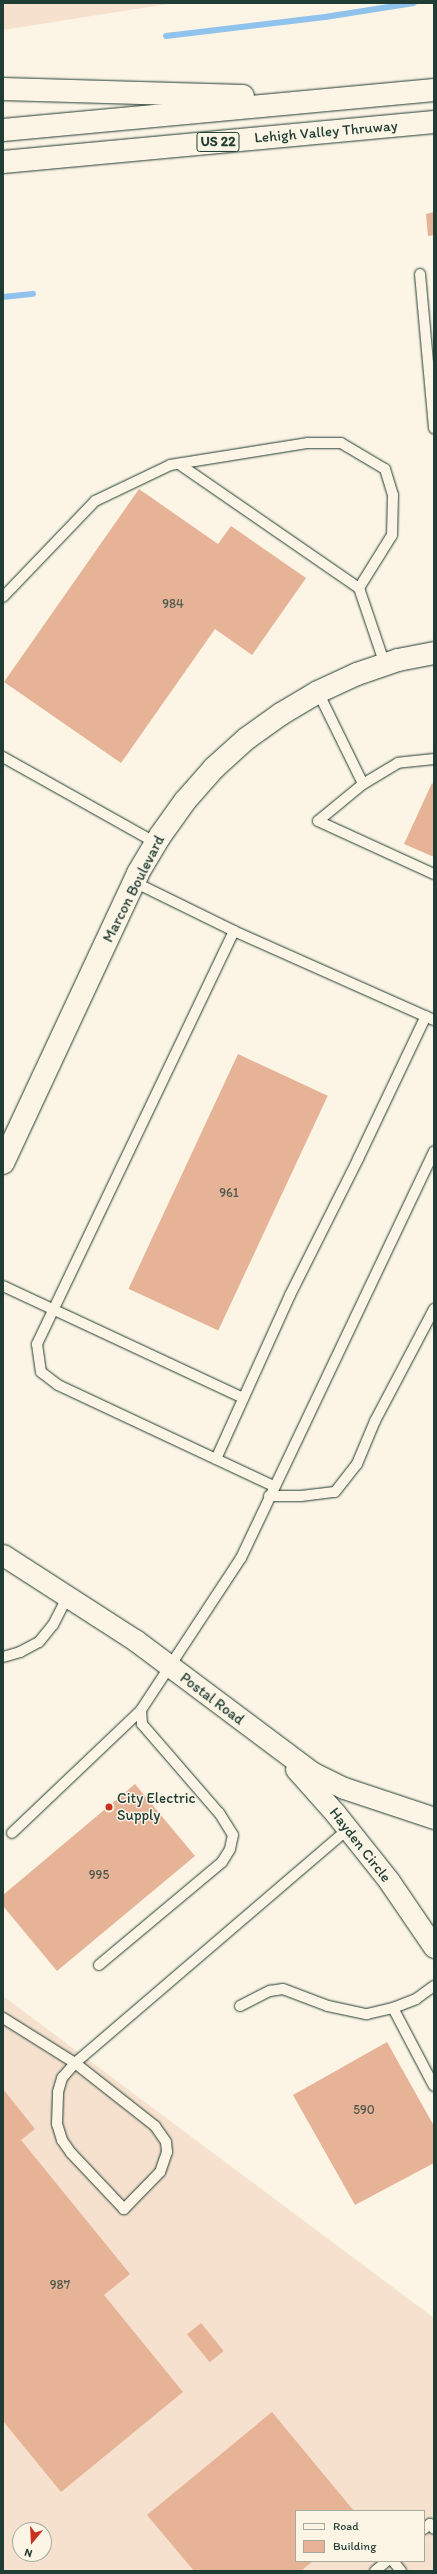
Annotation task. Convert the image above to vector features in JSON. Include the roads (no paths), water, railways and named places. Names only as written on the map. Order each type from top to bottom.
[{"type":"main road","points":[[3,89],[346,98]]},
{"type":"main road","name":"Lehigh Valley Thruway","points":[[3,130],[434,90]]},
{"type":"main road","name":"Lehigh Valley Thruway","points":[[3,162],[434,122]]},
{"type":"main road","name":"Marcon Boulevard","points":[[3,1162],[134,882],[156,843],[185,801],[214,768],[263,726],[318,692],[357,674],[385,665],[434,653]]},
{"type":"street","name":"Postal Road","points":[[3,1555],[68,1595],[313,1773],[344,1788],[434,1818]]},
{"type":"street","name":"Hayden Circle","points":[[278,1748],[348,1829],[389,1881],[434,1947]]},
{"type":"lane","points":[[420,274],[434,428]]},
{"type":"lane","points":[[3,597],[95,501],[170,465],[308,443],[341,443],[385,469],[393,495],[392,535],[359,588]]},
{"type":"lane","points":[[179,464],[359,588],[385,665]]},
{"type":"lane","points":[[318,692],[363,784]]},
{"type":"lane","points":[[3,757],[156,843]]},
{"type":"lane","points":[[434,759],[398,763],[363,784],[318,822],[434,874]]},
{"type":"lane","points":[[134,882],[234,931],[430,1018],[290,1295],[216,1459]]},
{"type":"lane","points":[[234,931],[37,1344],[41,1372],[58,1385],[274,1486]]},
{"type":"lane","points":[[12,1833],[141,1710],[241,1558],[269,1496],[434,1151]]},
{"type":"lane","points":[[3,1286],[243,1398]]},
{"type":"lane","points":[[269,1496],[301,1496],[335,1492],[357,1464],[375,1422],[434,1309]]},
{"type":"lane","points":[[3,1657],[20,1652],[39,1642],[53,1625],[68,1595]]},
{"type":"lane","points":[[99,1965],[222,1862],[230,1849],[233,1835],[219,1812],[142,1724],[141,1710]]},
{"type":"lane","points":[[3,2018],[74,2063],[155,2126],[166,2142],[167,2152],[160,2172],[124,2209],[71,2152],[60,2135],[57,2124],[58,2092],[62,2078],[74,2063],[348,1829]]},
{"type":"lane","points":[[240,2006],[270,1991],[282,1989],[328,2006],[367,2014],[393,2008],[416,1999],[434,1986]]},
{"type":"lane","points":[[393,2008],[434,2086]]},
{"type":"lane","points":[[425,2528],[430,2524],[434,2528]]},
{"type":"lane","points":[[375,2571],[386,2562]]},
{"type":"lane","points":[[394,2562],[401,2571]]},
{"type":"waterway","points":[[166,36],[325,17],[414,3]]},
{"type":"waterway","points":[[3,297],[33,294]]},
{"type":"place","name":"City Electric Supply","points":[[109,1807]]}]
